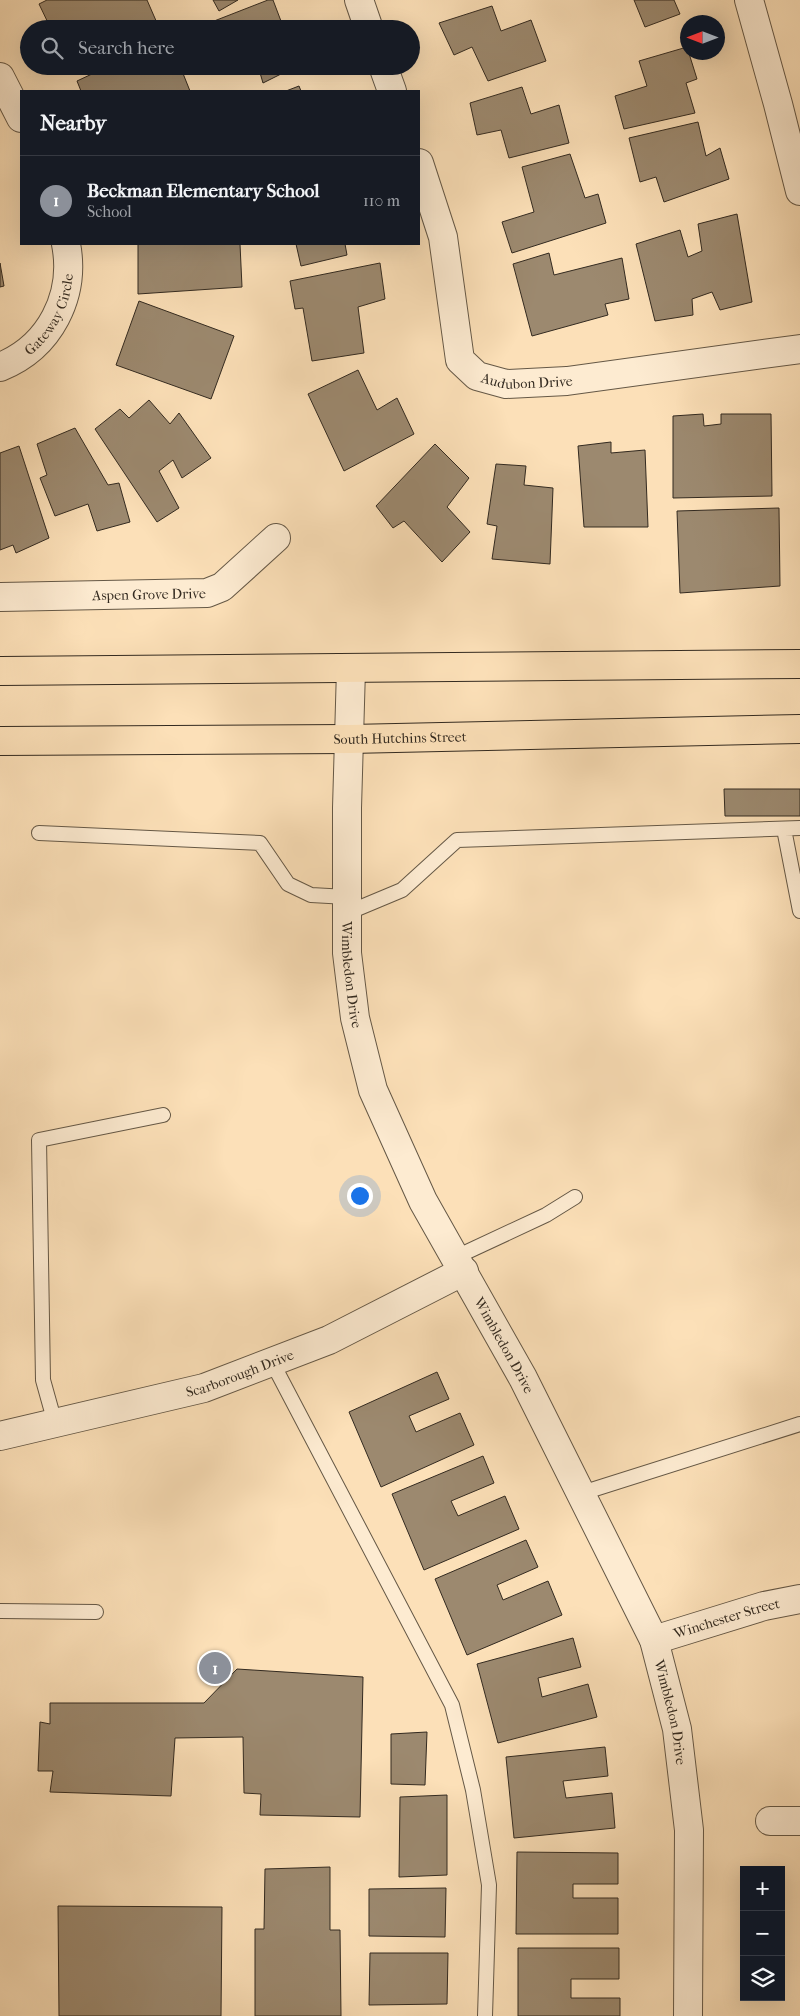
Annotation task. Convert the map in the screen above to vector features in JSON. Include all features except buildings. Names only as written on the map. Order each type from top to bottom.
[{"type":"main road","points":[[0,671],[800,664]]},
{"type":"main road","name":"South Hutchins Street","points":[[0,742],[350,739],[800,729]]},
{"type":"street","points":[[359,0],[366,20]]},
{"type":"street","points":[[749,0],[789,101],[800,191]]},
{"type":"street","points":[[386,75],[392,90]]},
{"type":"street","points":[[0,77],[20,116]]},
{"type":"street","name":"Audubon Drive","points":[[420,166],[443,236],[460,360],[477,376],[506,384],[567,381],[800,349]]},
{"type":"street","name":"Gateway Circle","points":[[0,367],[18,360],[50,329],[66,295],[68,254],[66,245]]},
{"type":"street","name":"Aspen Grove Drive","points":[[0,597],[207,593],[222,587],[276,538]]},
{"type":"street","name":"Wimbledon Drive","points":[[351,669],[347,954],[355,1018],[373,1090],[423,1201],[523,1378],[654,1640],[677,1728],[689,1830],[688,2016]]},
{"type":"street","name":"Scarborough Drive","points":[[0,1436],[204,1388],[329,1340],[460,1264]]},
{"type":"street","name":"Winchester Street","points":[[654,1640],[764,1606],[800,1599]]},
{"type":"street","points":[[770,1821],[800,1821]]},
{"type":"lane","points":[[39,832],[260,843],[288,884],[311,895],[347,905],[402,890],[456,840],[800,828]]},
{"type":"lane","points":[[784,829],[800,911]]},
{"type":"lane","points":[[54,1423],[43,1380],[39,1140],[162,1115]]},
{"type":"lane","points":[[460,1264],[575,1197]]},
{"type":"lane","points":[[272,1362],[452,1705],[473,1790],[490,1885],[485,2016]]},
{"type":"lane","points":[[582,1493],[800,1424]]},
{"type":"lane","points":[[0,1611],[96,1612]]},
{"type":"place","name":"Beckman Elementary School","points":[[215,1668]]}]
